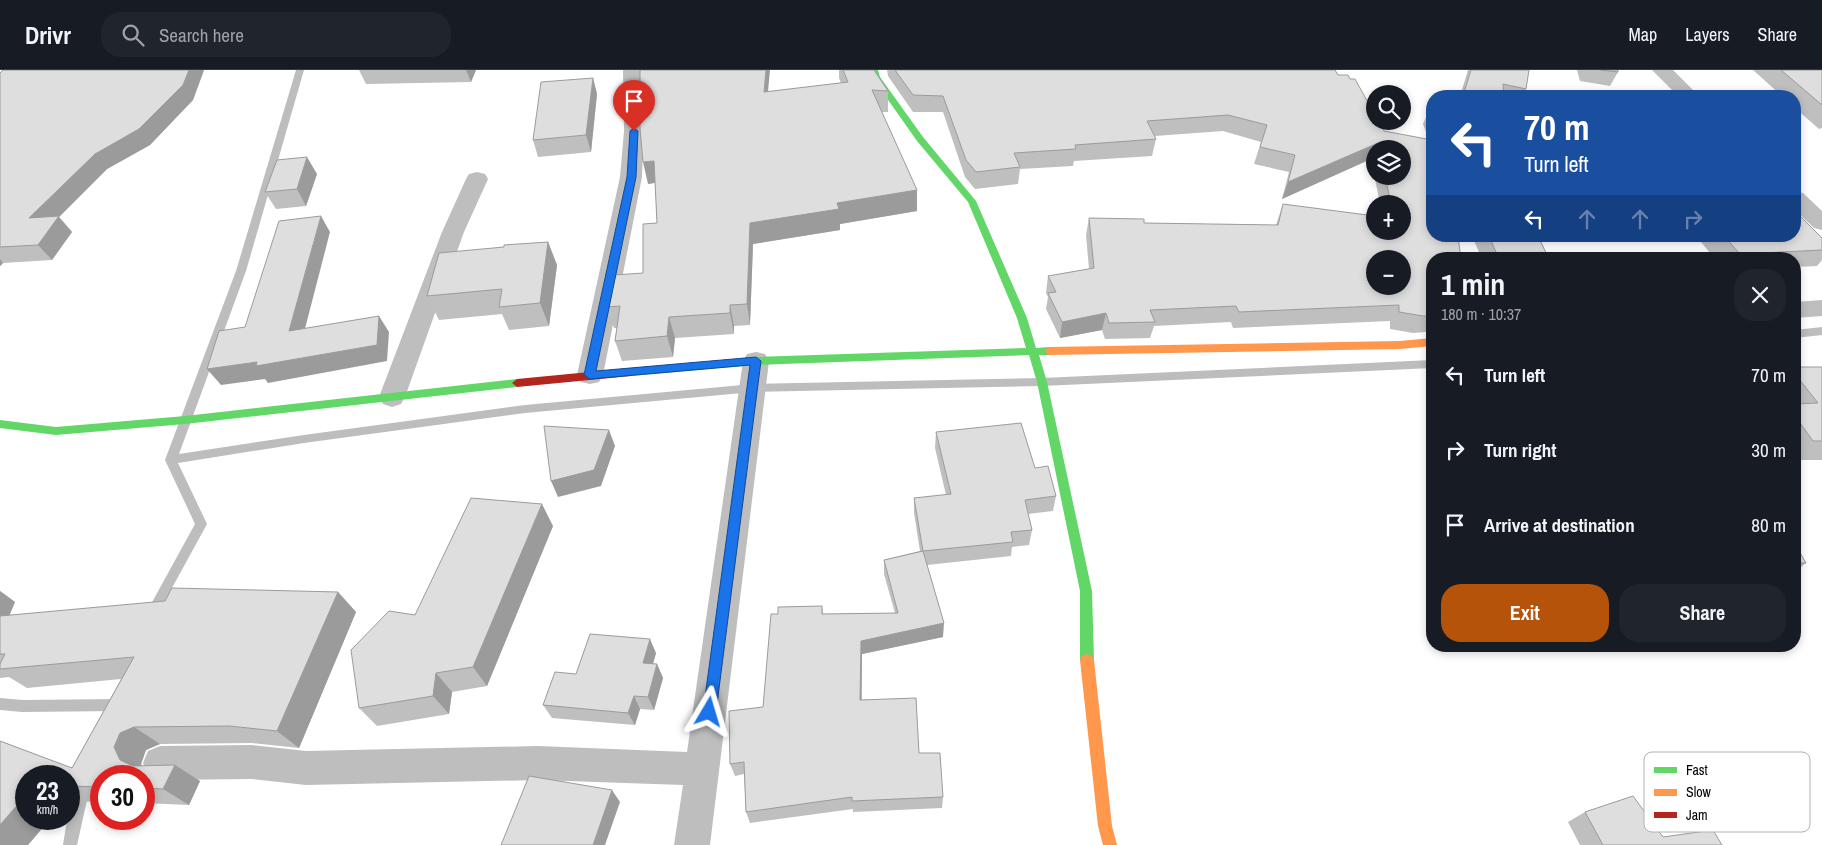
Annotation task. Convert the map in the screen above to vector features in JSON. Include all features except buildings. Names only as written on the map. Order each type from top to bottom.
[{"type":"street","points":[[590,375],[631,177],[634,131],[633,70]]},
{"type":"street","points":[[874,70],[876,77],[920,139],[972,202],[1034,352],[1086,591],[1087,676],[1105,826],[1110,845]]},
{"type":"street","points":[[1662,70],[1683,90]]},
{"type":"street","points":[[392,397],[453,232],[477,179]]},
{"type":"street","points":[[1801,204],[1822,223]]},
{"type":"street","points":[[1801,310],[1822,308]]},
{"type":"street","points":[[0,424],[56,431],[185,420],[590,375],[756,361],[1034,352],[1390,345],[1426,342]]},
{"type":"street","points":[[692,845],[756,361]]},
{"type":"street","points":[[160,764],[237,762],[292,765],[306,768],[538,762],[702,769]]},
{"type":"waterway","points":[[171,460],[241,271],[300,70]]},
{"type":"waterway","points":[[1801,333],[1822,331]]},
{"type":"waterway","points":[[171,460],[304,439],[525,409],[753,388],[1042,382],[1426,364]]},
{"type":"waterway","points":[[151,615],[201,524],[171,460]]},
{"type":"waterway","points":[[0,704],[22,706],[121,705]]},
{"type":"waterway","points":[[70,845],[81,793],[85,787]]},
{"type":"traffic: fast","points":[[874,70],[876,77],[920,139],[972,201],[1022,318],[1042,382],[1086,591],[1087,660]]},
{"type":"traffic: fast","points":[[631,372],[756,361],[1049,351]]},
{"type":"traffic: fast","points":[[0,424],[56,431],[185,420],[517,383]]},
{"type":"traffic: slow","points":[[1049,351],[1400,345],[1426,343]]},
{"type":"traffic: slow","points":[[1087,660],[1105,826],[1110,845]]},
{"type":"traffic: jam","points":[[517,383],[631,372]]},
{"type":"route","points":[[634,131],[631,177],[590,375],[756,361],[709,712]]}]
